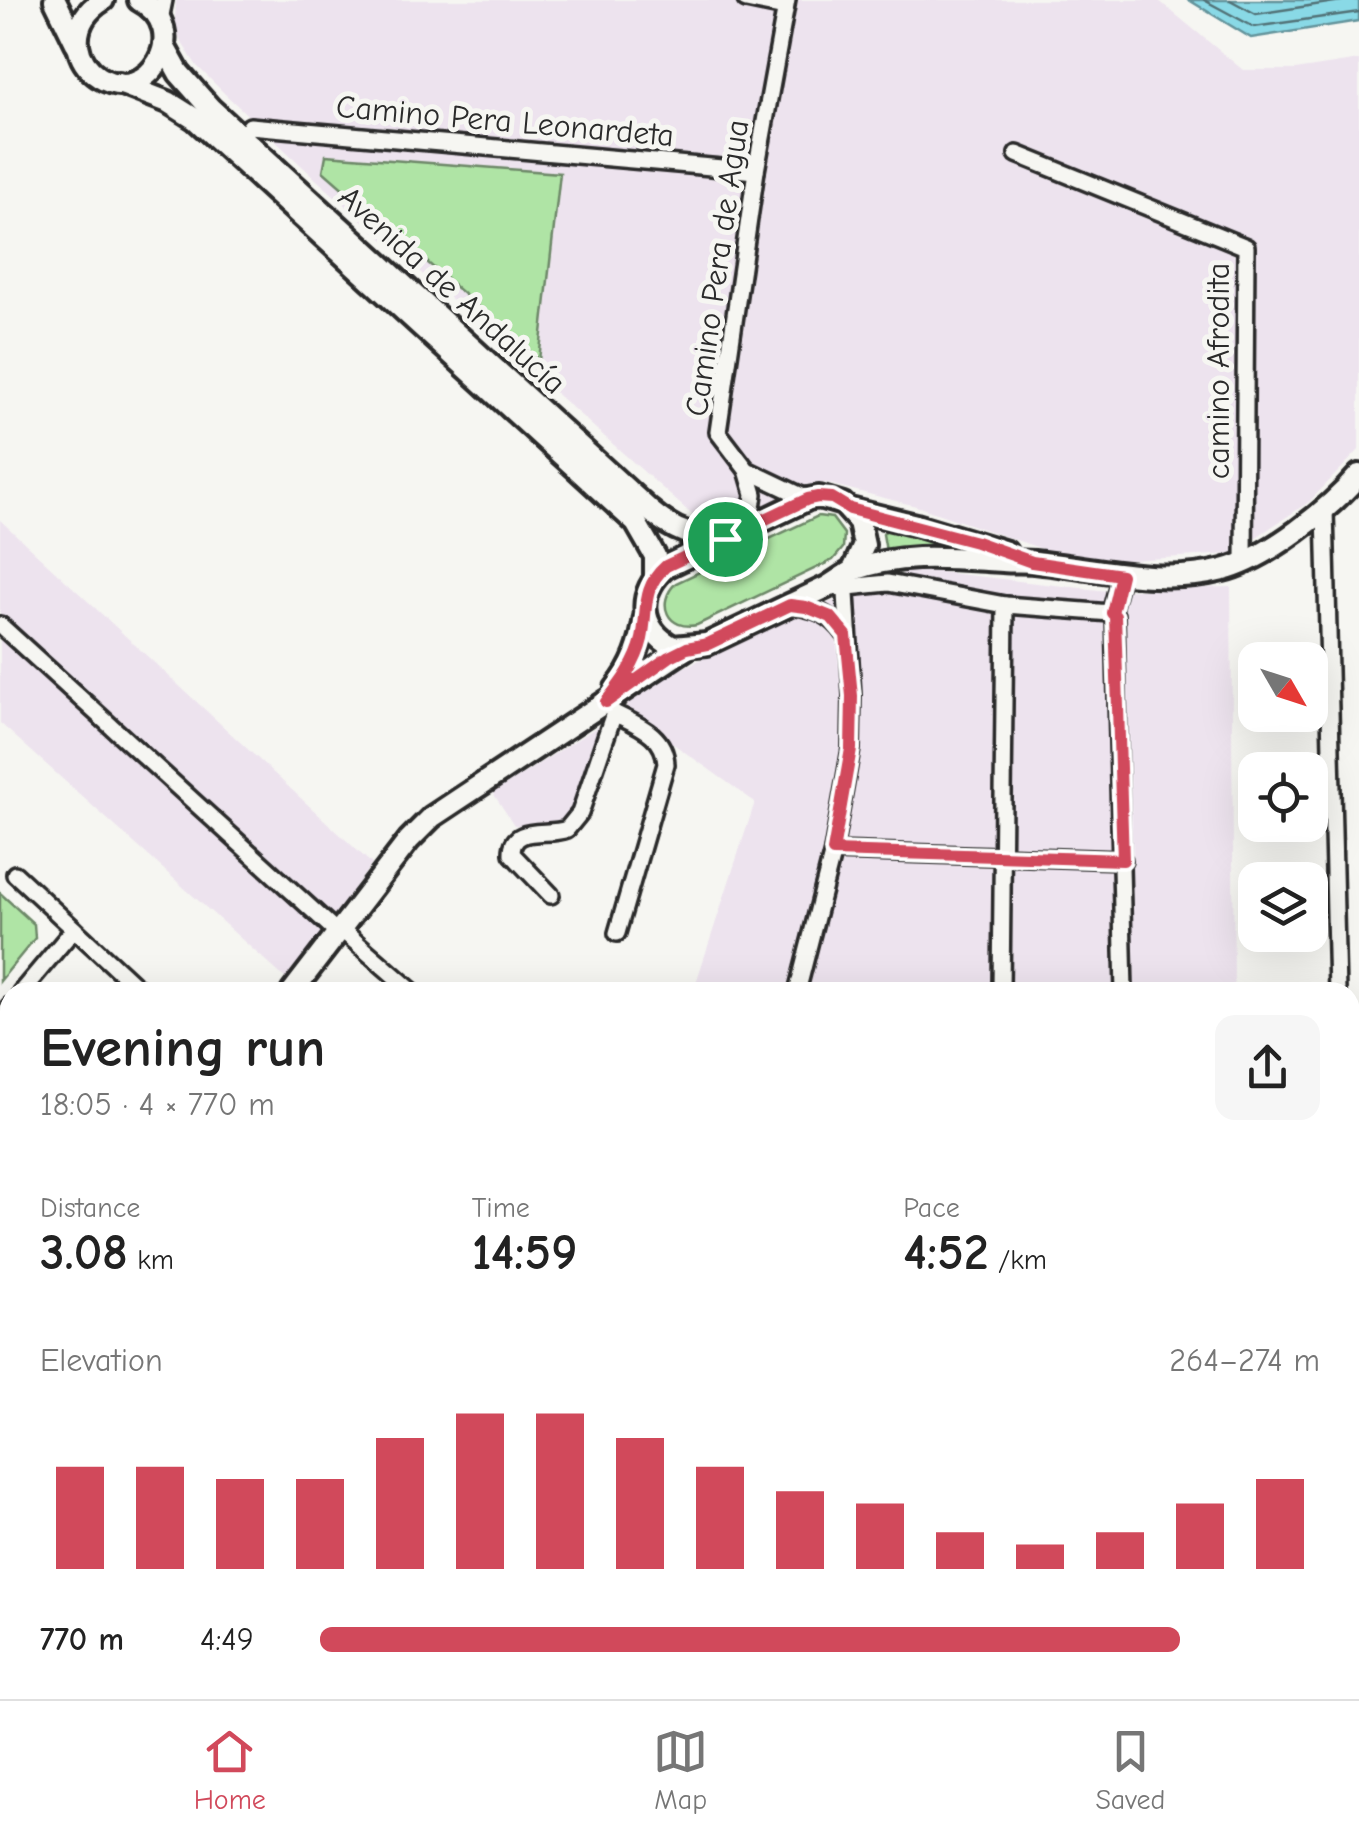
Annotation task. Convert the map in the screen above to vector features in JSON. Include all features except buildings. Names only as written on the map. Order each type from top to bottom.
[{"type":"street","points":[[54,0],[79,51]]},
{"type":"street","points":[[79,51],[80,26],[86,14],[103,0]]},
{"type":"street","points":[[119,83],[143,77],[153,69],[164,46],[162,10],[154,10],[139,0]]},
{"type":"street","points":[[746,0],[786,4]]},
{"type":"street","name":"Camino Pera de Agua","points":[[786,4],[756,170],[718,432],[748,470],[808,499]]},
{"type":"street","name":"Avenida de Andalucía","points":[[164,46],[179,73],[210,108],[662,521],[691,536],[725,539]]},
{"type":"street","name":"Avenida de Andalucía","points":[[79,51],[94,74],[168,102],[194,120],[621,510],[646,537],[655,556],[655,576]]},
{"type":"street","name":"Camino Pera Leonardeta","points":[[250,126],[756,170]]},
{"type":"street","name":"camino Afrodita","points":[[1017,154],[1246,247],[1244,563]]},
{"type":"street","points":[[748,470],[754,494],[749,528]]},
{"type":"street","points":[[645,616],[662,640],[673,647],[708,644],[850,574],[919,556],[1032,562],[1121,575],[1176,576],[1221,571],[1244,563],[1325,510],[1359,474]]},
{"type":"street","points":[[551,895],[512,854],[512,842],[524,834],[560,832],[580,813],[610,707],[641,641],[644,603],[655,576],[666,566],[808,499],[832,498],[850,509],[961,538],[1032,562]]},
{"type":"street","points":[[800,982],[833,851],[851,749],[852,696],[846,635],[850,574],[863,532],[850,509]]},
{"type":"street","points":[[1325,510],[1337,982]]},
{"type":"street","points":[[850,574],[1005,605],[1112,613]]},
{"type":"street","points":[[850,574],[888,582]]},
{"type":"street","points":[[1121,575],[1112,613],[1123,860],[1124,982]]},
{"type":"street","points":[[790,605],[820,611],[831,617],[846,635]]},
{"type":"street","points":[[1001,982],[1005,605]]},
{"type":"street","points":[[0,625],[340,932],[401,982]]},
{"type":"street","points":[[300,982],[409,840],[432,817],[610,707],[687,648]]},
{"type":"street","points":[[610,707],[648,731],[666,752],[666,764],[617,933]]},
{"type":"street","points":[[833,851],[1123,860]]},
{"type":"street","points":[[15,874],[131,982]]},
{"type":"street","points":[[29,982],[74,929]]},
{"type":"shaded area","points":[[176,0],[1158,0],[1243,70],[1295,70],[1359,60],[1359,450],[1309,502],[1231,554],[1113,561],[1060,555],[916,506],[825,483],[805,485],[720,524],[698,520],[225,94],[197,66],[180,40]]},
{"type":"shaded area","points":[[0,520],[372,864],[287,980],[0,723]]},
{"type":"shaded area","points":[[904,568],[1108,591],[1231,587],[1234,982],[696,982],[755,802],[658,729],[624,710],[635,691],[796,613],[872,589],[897,591]]},
{"type":"shaded area","points":[[606,721],[581,789],[564,822],[555,826],[514,825],[493,793]]},
{"type":"green space","points":[[326,155],[560,173],[539,360],[323,171]]},
{"type":"green space","points":[[818,516],[832,518],[844,534],[843,548],[833,560],[697,625],[672,620],[666,599],[676,583]]},
{"type":"green space","points":[[886,530],[917,533],[972,548],[886,551]]},
{"type":"green space","points":[[0,893],[34,924],[35,938],[0,981]]},
{"type":"water","points":[[1189,0],[1359,0],[1359,21],[1251,38]]},
{"type":"route","points":[[832,498],[850,509],[976,542],[1032,562],[1121,575],[1112,613],[1123,860],[833,851],[851,749],[852,696],[846,635],[831,617],[820,611],[790,605],[708,644],[687,648],[606,702],[633,663],[641,641],[644,603],[655,576],[666,566],[725,539],[808,499],[832,498]]}]
